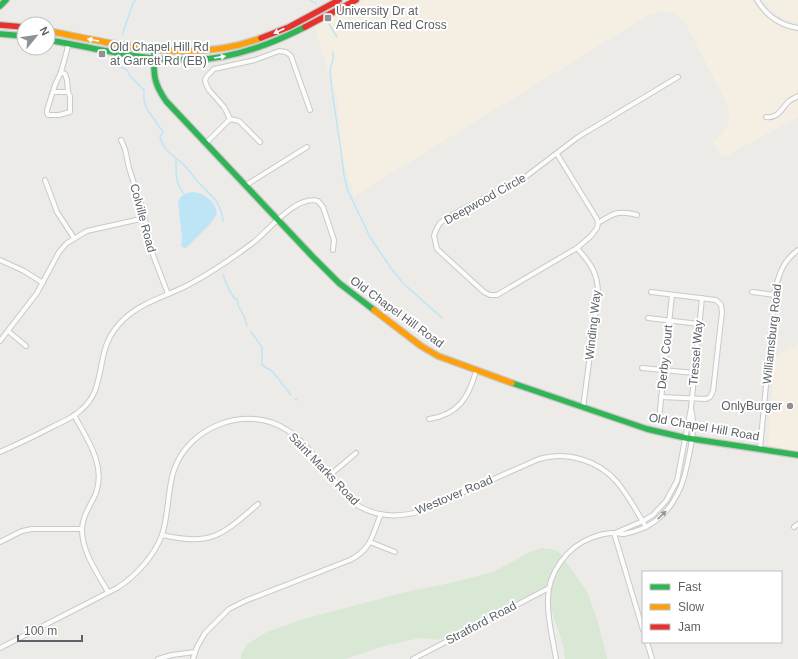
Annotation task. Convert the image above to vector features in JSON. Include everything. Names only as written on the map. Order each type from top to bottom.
[{"type":"street","points":[[0,6],[6,0]]},
{"type":"street","points":[[56,33],[121,46],[171,52],[195,52],[241,45],[271,35],[339,0]]},
{"type":"street","points":[[56,41],[153,58],[185,60],[200,59],[247,52],[276,42],[356,0]]},
{"type":"street","points":[[757,0],[767,14],[784,24],[798,28]]},
{"type":"street","points":[[0,25],[16,26]]},
{"type":"street","points":[[0,34],[16,35]]},
{"type":"street","points":[[61,72],[66,76],[70,96],[70,112],[48,115],[47,113],[53,92],[61,72],[69,43]]},
{"type":"street","name":"Old Chapel Hill Road","points":[[154,50],[154,78],[160,94],[166,102],[206,142],[328,273],[421,346],[438,356],[476,371],[647,429],[689,438],[798,455]]},
{"type":"street","points":[[260,142],[239,121],[230,118],[224,107],[209,90],[205,80],[214,69],[255,60],[279,51],[286,52],[291,56],[310,110]]},
{"type":"street","name":"Deepwood Circle","points":[[637,215],[614,213],[598,223],[592,236],[577,248],[504,293],[493,296],[484,292],[466,276],[439,251],[435,243],[435,232],[440,223],[450,216],[524,178],[578,137],[678,77]]},
{"type":"street","points":[[53,92],[68,92]]},
{"type":"street","points":[[766,117],[773,117],[781,112],[790,101],[798,96]]},
{"type":"street","points":[[206,142],[230,118]]},
{"type":"street","name":"Colville Road","points":[[121,140],[145,218],[153,256],[168,294]]},
{"type":"street","points":[[246,185],[307,147]]},
{"type":"street","points":[[556,154],[597,219],[598,223]]},
{"type":"street","points":[[45,180],[57,212],[74,238]]},
{"type":"street","points":[[0,452],[74,415],[85,406],[92,397],[97,384],[104,352],[114,330],[133,311],[198,279],[235,255],[257,239],[290,209],[308,200],[318,201],[323,207],[332,233],[334,240],[333,250]]},
{"type":"street","points":[[0,341],[43,283],[59,252],[74,238],[94,229],[145,218]]},
{"type":"street","name":"Winding Way","points":[[577,248],[596,274],[598,285],[583,408]]},
{"type":"street","name":"Williamsburg Road","points":[[760,449],[775,295],[779,273],[791,255],[798,250]]},
{"type":"street","points":[[0,260],[24,271],[43,283]]},
{"type":"street","points":[[651,292],[716,300],[722,305],[713,391],[710,396],[706,399],[661,397]]},
{"type":"street","points":[[752,292],[775,295]]},
{"type":"street","name":"Derby Court","points":[[659,419],[672,295]]},
{"type":"street","name":"Tressel Way","points":[[689,438],[702,298]]},
{"type":"street","points":[[648,318],[699,324]]},
{"type":"street","points":[[8,331],[26,346]]},
{"type":"street","points":[[642,368],[694,373]]},
{"type":"street","points":[[429,419],[447,413],[461,403],[471,389],[476,371]]},
{"type":"street","points":[[74,415],[95,456],[99,472],[96,493],[88,509],[82,529],[83,540],[108,592]]},
{"type":"street","name":"Saint Marks Road","points":[[0,648],[108,592],[124,583],[137,572],[151,555],[162,535],[174,470],[180,458],[188,446],[198,436],[214,426],[224,422],[245,419],[268,422],[286,430],[300,441],[354,503],[366,510],[381,514]]},
{"type":"street","points":[[556,659],[548,614],[548,598],[549,588],[562,559],[586,540],[601,535],[614,533],[643,521],[660,508],[672,491],[689,438]]},
{"type":"street","points":[[614,533],[624,534],[646,527],[672,505],[678,495],[686,469],[689,438]]},
{"type":"street","points":[[330,475],[356,453]]},
{"type":"street","name":"Westover Road","points":[[381,514],[409,514],[421,511],[539,459],[556,455],[585,460],[608,473],[618,483],[646,527]]},
{"type":"street","points":[[162,535],[189,539],[213,537],[230,528],[258,504]]},
{"type":"street","points":[[193,659],[201,640],[208,629],[229,609],[245,601],[350,560],[364,552],[370,542],[381,514]]},
{"type":"street","points":[[794,527],[798,524]]},
{"type":"street","points":[[0,542],[22,531],[32,528],[82,529]]},
{"type":"street","points":[[614,533],[642,627]]},
{"type":"street","points":[[370,542],[395,552]]},
{"type":"street","name":"Stratford Road","points":[[414,659],[549,588]]},
{"type":"street","points":[[647,643],[652,659]]},
{"type":"street","points":[[158,659],[172,655],[195,652]]},
{"type":"shaded area","points":[[364,0],[752,0],[769,20],[783,28],[798,32],[798,117],[722,158],[713,141],[722,134],[728,124],[729,113],[726,102],[685,22],[674,13],[659,12],[649,15],[354,196],[337,140],[339,123],[338,101],[314,27]]},
{"type":"shaded area","points":[[763,0],[798,0],[798,23],[784,19],[776,14]]},
{"type":"shaded area","points":[[798,344],[798,452],[768,445],[775,356]]},
{"type":"green space","points":[[542,548],[556,550],[560,553],[587,591],[597,619],[607,659],[565,659],[563,645],[544,587],[440,640],[420,638],[388,645],[345,659],[241,659],[241,655],[247,644],[267,632],[300,620],[406,592],[455,582],[493,572],[530,552]]},
{"type":"water","points":[[191,192],[196,192],[208,198],[214,205],[217,214],[210,224],[186,248],[184,248],[181,246],[182,239],[178,201],[182,196]]},
{"type":"waterway","points":[[122,35],[133,3],[136,0]]},
{"type":"waterway","points":[[310,0],[316,4]]},
{"type":"waterway","points":[[329,24],[337,37]]},
{"type":"waterway","points":[[333,52],[333,60],[330,69],[333,98],[344,176],[348,191],[370,237],[391,268],[403,283],[442,318]]},
{"type":"waterway","points":[[116,63],[127,70],[130,76],[144,90],[144,101],[147,109],[163,132],[160,136],[164,146],[185,166],[197,181],[215,199],[220,208],[223,221]]},
{"type":"waterway","points":[[176,159],[176,174],[179,186],[185,195]]},
{"type":"waterway","points":[[223,274],[230,292],[234,298],[237,299],[247,326]]},
{"type":"waterway","points":[[251,332],[262,347],[262,365],[273,372],[291,395]]},
{"type":"traffic: fast","points":[[0,6],[6,0]]},
{"type":"traffic: fast","points":[[56,41],[138,56],[174,60],[192,60],[222,57],[250,50],[278,40],[305,27]]},
{"type":"traffic: fast","points":[[0,34],[16,35]]},
{"type":"traffic: fast","points":[[154,50],[156,82],[166,101],[312,256],[339,283],[374,310]]},
{"type":"traffic: fast","points":[[512,383],[647,429],[686,438],[798,455]]},
{"type":"traffic: slow","points":[[56,33],[155,50],[182,51],[208,50],[235,46],[261,38]]},
{"type":"traffic: slow","points":[[374,310],[421,346],[438,356],[512,383]]},
{"type":"traffic: jam","points":[[261,38],[289,27],[339,0]]},
{"type":"traffic: jam","points":[[305,27],[356,0]]},
{"type":"traffic: jam","points":[[0,25],[16,26]]},
{"type":"place","name":"University Dr at American Red Cross","points":[[328,18]]},
{"type":"place","name":"Old Chapel Hill Rd at Garrett Rd (EB)","points":[[102,54]]},
{"type":"place","name":"OnlyBurger","points":[[790,406]]}]
